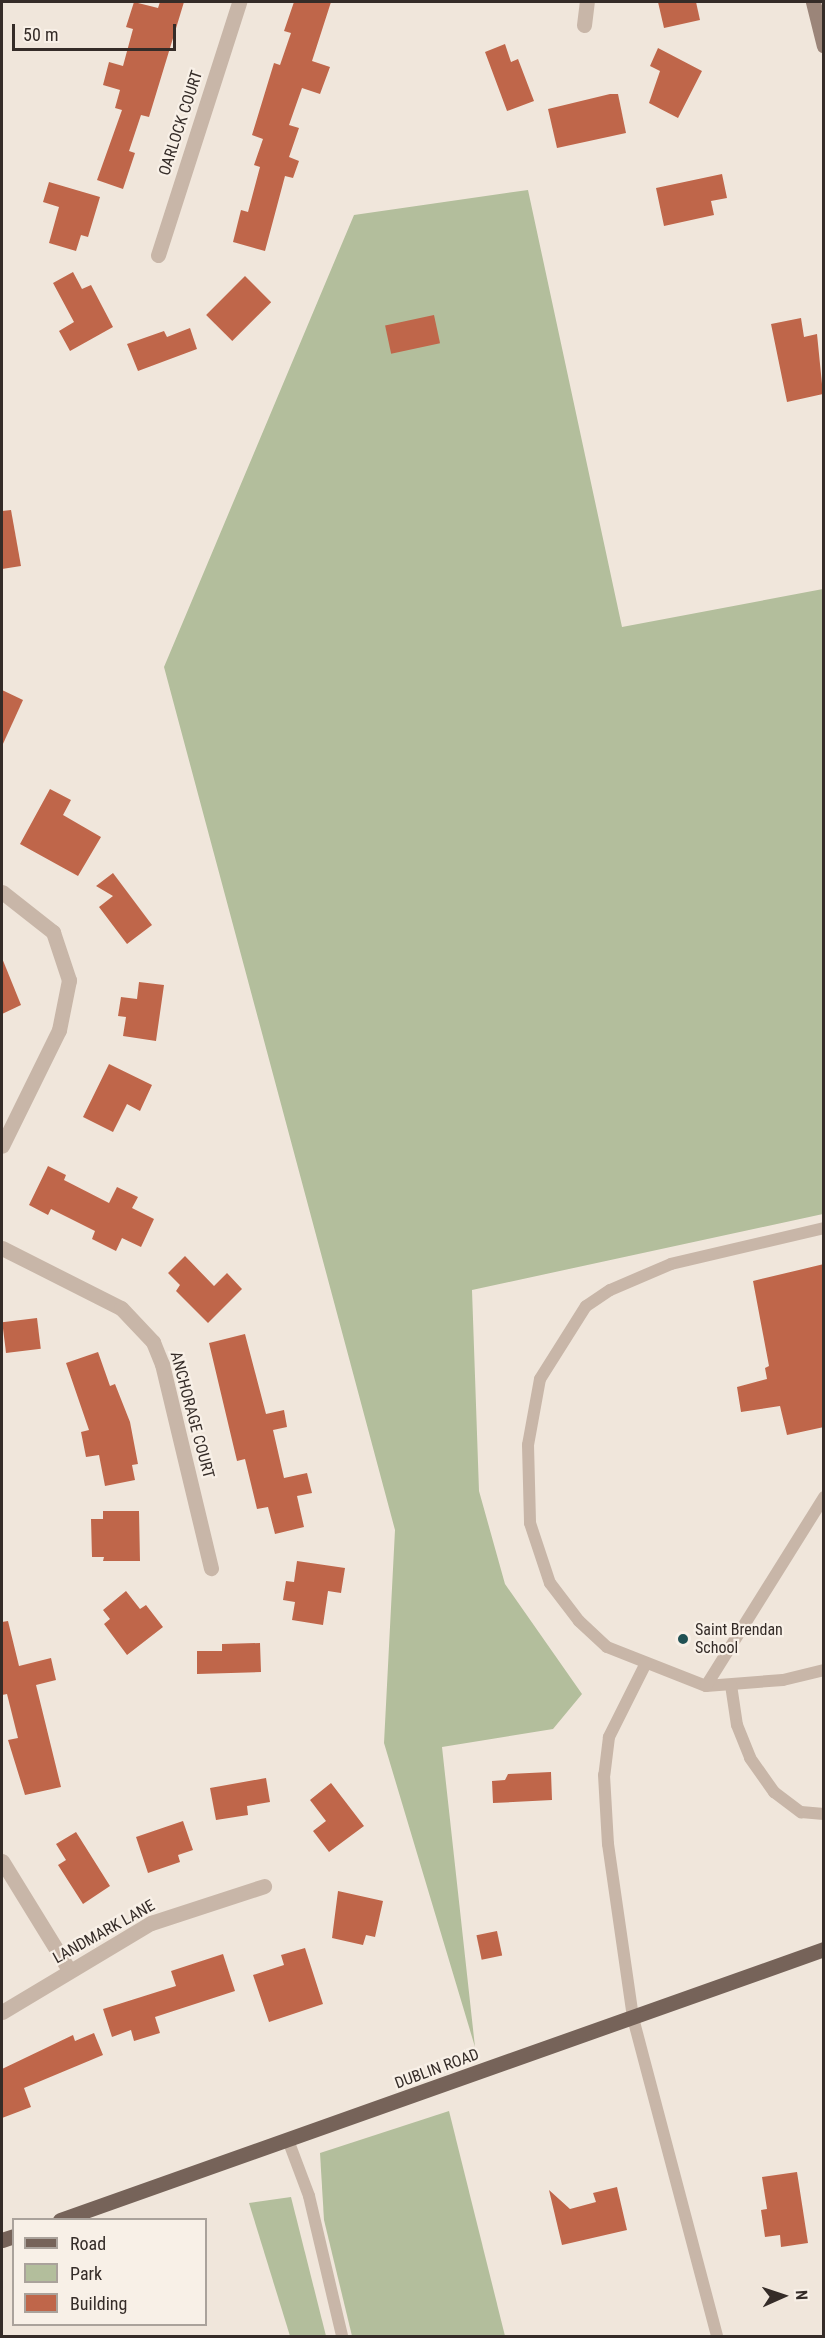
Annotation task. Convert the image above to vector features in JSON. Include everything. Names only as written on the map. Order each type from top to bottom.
[{"type":"main road","points":[[813,2],[824,46]]},
{"type":"main road","name":"DUBLIN ROAD","points":[[66,2218],[824,1949]]},
{"type":"street","name":"OARLOCK COURT","points":[[158,255],[239,2]]},
{"type":"street","points":[[584,25],[587,2]]},
{"type":"street","points":[[2,892],[53,932],[69,980],[59,1030],[2,1146]]},
{"type":"street","name":"ANCHORAGE COURT","points":[[2,1248],[121,1308],[153,1342],[162,1364],[212,1568]]},
{"type":"street","points":[[2,1861],[69,1970]]},
{"type":"street","name":"LANDMARK LANE","points":[[2,2012],[151,1923],[264,1886]]},
{"type":"lane","points":[[824,1228],[671,1264],[610,1290],[586,1306],[540,1379],[528,1445],[530,1523],[550,1583],[579,1621],[607,1647],[706,1686],[783,1680],[824,1670]]},
{"type":"lane","points":[[706,1686],[824,1497]]},
{"type":"lane","points":[[646,1663],[609,1737],[604,1775],[608,1844],[633,2018],[717,2337]]},
{"type":"lane","points":[[731,1685],[736,1725],[750,1758],[774,1791],[801,1812],[824,1814]]},
{"type":"lane","points":[[288,2140],[309,2196],[342,2337]]},
{"type":"green space","points":[[528,190],[622,627],[823,589],[823,1214],[472,1290],[479,1491],[505,1584],[582,1694],[553,1729],[442,1747],[475,2047],[384,1743],[395,1530],[164,667],[354,215]]},
{"type":"green space","points":[[449,2111],[505,2336],[352,2336],[324,2220],[320,2153]]},
{"type":"green space","points":[[291,2197],[326,2336],[290,2336],[249,2203]]},
{"type":"building","points":[[134,2],[158,8],[160,2],[184,2],[149,117],[141,115],[129,151],[135,153],[123,189],[97,180],[122,110],[115,108],[120,90],[103,85],[109,62],[123,66],[133,29],[126,27]]},
{"type":"building","points":[[294,2],[331,2],[312,61],[330,67],[320,94],[302,88],[289,125],[299,128],[289,157],[299,161],[293,178],[285,176],[265,251],[233,242],[241,210],[248,212],[260,167],[254,165],[263,139],[252,135],[274,63],[280,65],[291,33],[284,31]]},
{"type":"building","points":[[658,2],[696,2],[700,20],[664,28]]},
{"type":"building","points":[[505,44],[511,62],[518,59],[534,101],[507,111],[485,52]]},
{"type":"building","points":[[658,48],[702,71],[678,118],[649,103],[660,71],[650,66]]},
{"type":"building","points":[[618,94],[626,133],[557,148],[548,109]]},
{"type":"building","points":[[722,174],[727,198],[711,201],[714,215],[664,226],[656,188]]},
{"type":"building","points":[[49,182],[100,197],[88,237],[81,235],[76,251],[49,243],[59,207],[43,202]]},
{"type":"building","points":[[73,272],[82,289],[91,285],[113,327],[70,351],[59,331],[74,322],[53,283]]},
{"type":"building","points":[[245,276],[271,302],[232,341],[206,315]]},
{"type":"building","points":[[434,315],[440,343],[391,354],[385,325]]},
{"type":"building","points":[[801,318],[804,337],[817,334],[823,394],[787,402],[771,324]]},
{"type":"building","points":[[190,328],[197,349],[138,371],[127,344],[164,331],[167,337]]},
{"type":"building","points":[[11,510],[21,566],[2,569],[2,511]]},
{"type":"building","points":[[2,690],[23,700],[2,746]]},
{"type":"building","points":[[50,789],[71,800],[63,815],[101,837],[78,876],[20,844]]},
{"type":"building","points":[[113,873],[152,925],[127,944],[99,907],[113,896],[96,886]]},
{"type":"building","points":[[2,958],[21,1005],[2,1014]]},
{"type":"building","points":[[139,982],[164,985],[156,1041],[123,1036],[126,1017],[118,1016],[121,997],[137,999]]},
{"type":"building","points":[[109,1064],[152,1085],[140,1111],[127,1104],[113,1132],[83,1117]]},
{"type":"building","points":[[48,1166],[66,1175],[64,1180],[109,1203],[117,1187],[138,1197],[132,1208],[154,1219],[141,1247],[122,1238],[116,1251],[92,1239],[95,1231],[51,1209],[48,1215],[29,1205]]},
{"type":"building","points":[[185,1256],[214,1286],[227,1273],[242,1289],[208,1323],[176,1291],[180,1285],[168,1273]]},
{"type":"building","points":[[824,1264],[824,1427],[787,1435],[780,1406],[741,1412],[737,1387],[767,1379],[765,1368],[769,1366],[753,1281]]},
{"type":"building","points":[[37,1318],[41,1349],[6,1353],[2,1322]]},
{"type":"building","points":[[245,1334],[266,1414],[284,1410],[287,1427],[273,1430],[284,1478],[307,1473],[312,1493],[297,1496],[304,1527],[275,1534],[268,1507],[257,1509],[245,1459],[237,1461],[209,1343]]},
{"type":"building","points":[[98,1352],[110,1386],[115,1384],[130,1422],[138,1464],[132,1465],[135,1480],[105,1486],[99,1455],[86,1457],[81,1432],[89,1430],[66,1363]]},
{"type":"building","points":[[103,1511],[139,1511],[140,1561],[103,1561],[104,1557],[92,1557],[91,1519],[103,1519]]},
{"type":"building","points":[[297,1561],[345,1568],[341,1593],[328,1591],[323,1625],[292,1620],[295,1602],[283,1600],[286,1581],[294,1582]]},
{"type":"building","points":[[126,1591],[140,1609],[146,1605],[163,1627],[127,1655],[104,1624],[110,1619],[103,1610]]},
{"type":"building","points":[[8,1621],[19,1666],[51,1658],[56,1680],[36,1685],[61,1787],[25,1795],[8,1740],[18,1738],[7,1694],[2,1695],[2,1622]]},
{"type":"building","points":[[260,1643],[261,1672],[197,1674],[197,1651],[222,1651],[222,1644]]},
{"type":"building","points":[[551,1772],[552,1800],[493,1803],[492,1781],[505,1780],[508,1774]]},
{"type":"building","points":[[266,1778],[270,1802],[247,1806],[248,1815],[216,1820],[210,1788]]},
{"type":"building","points":[[331,1783],[364,1826],[329,1852],[313,1831],[326,1821],[310,1800]]},
{"type":"building","points":[[183,1821],[193,1850],[178,1855],[180,1862],[148,1873],[136,1837]]},
{"type":"building","points":[[76,1832],[110,1886],[83,1904],[58,1865],[66,1860],[56,1844]]},
{"type":"building","points":[[338,1891],[383,1901],[375,1937],[366,1935],[363,1945],[332,1938]]},
{"type":"building","points":[[497,1931],[502,1955],[482,1960],[476,1935]]},
{"type":"building","points":[[305,1948],[323,2004],[269,2022],[253,1975],[284,1965],[281,1955]]},
{"type":"building","points":[[223,1954],[235,1991],[155,2017],[160,2033],[134,2041],[131,2030],[112,2037],[103,2009],[176,1986],[171,1971]]},
{"type":"building","points":[[94,2033],[103,2055],[24,2088],[31,2107],[2,2118],[2,2069],[73,2035],[75,2041]]},
{"type":"building","points":[[797,2172],[808,2243],[781,2247],[780,2235],[765,2237],[761,2210],[767,2209],[762,2177]]},
{"type":"building","points":[[617,2187],[627,2230],[562,2245],[549,2190],[570,2209],[596,2202],[593,2193]]},
{"type":"place","name":"Saint Brendan School","points":[[683,1639]]}]
